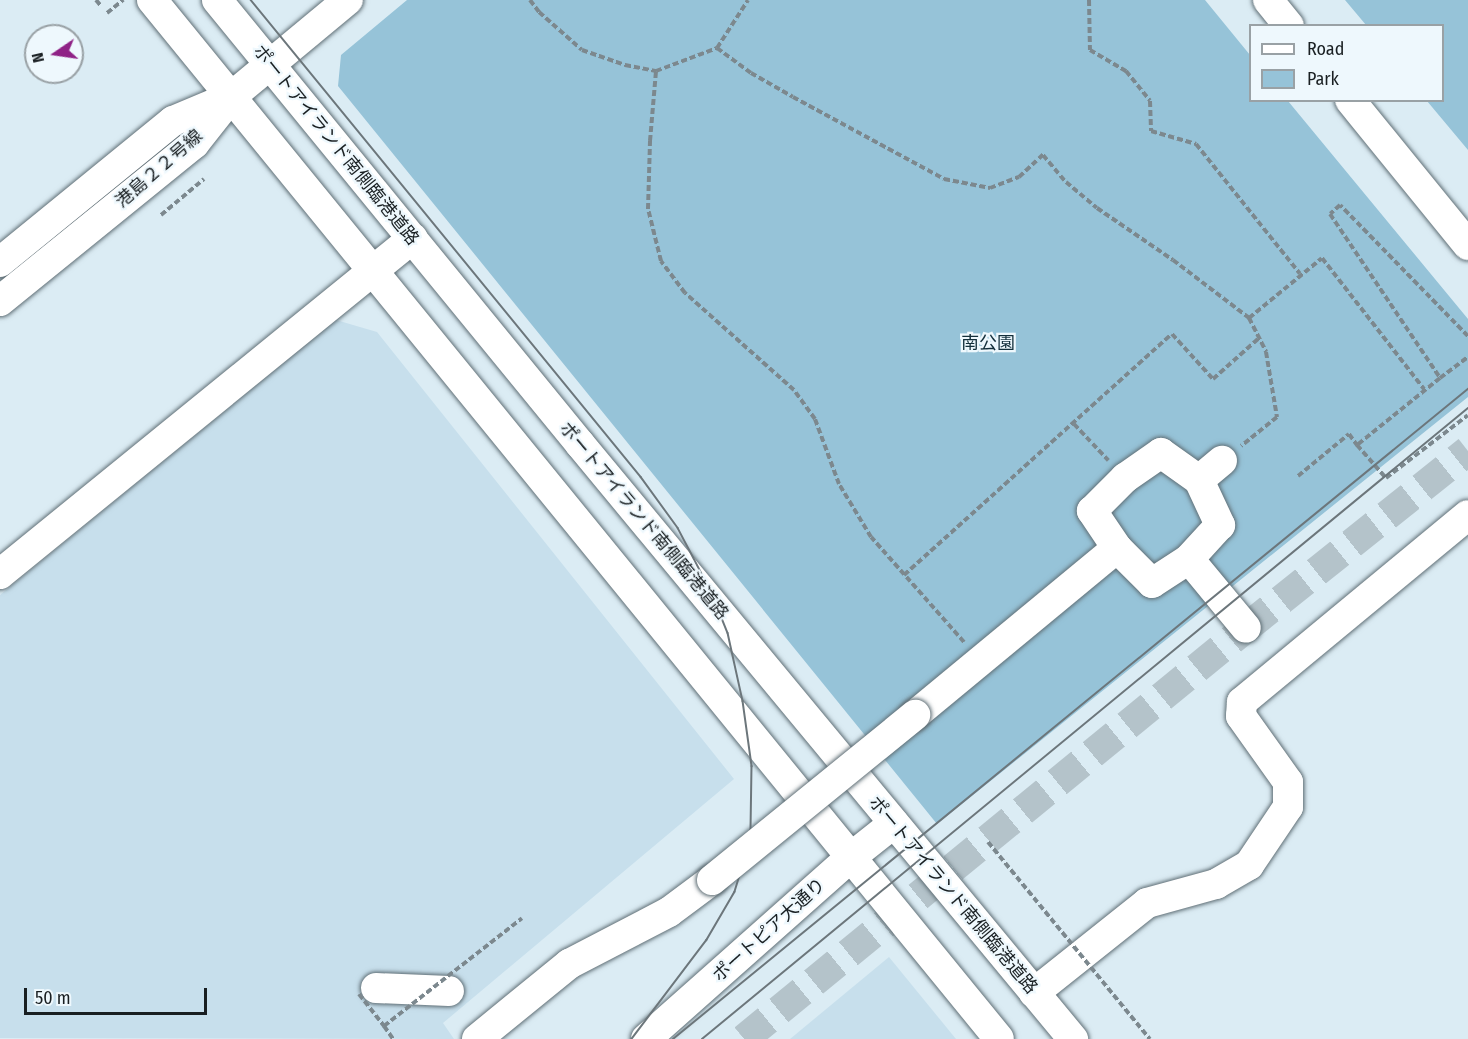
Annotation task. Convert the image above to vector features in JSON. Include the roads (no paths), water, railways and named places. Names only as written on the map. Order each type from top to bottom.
[{"type":"street","points":[[152,0],[999,1039]]},
{"type":"street","name":"ポートアイランド南側臨港道路","points":[[217,0],[1073,1039]]},
{"type":"street","points":[[231,97],[269,63],[348,0]]},
{"type":"street","points":[[1268,0],[1287,24]]},
{"type":"street","name":"港島２２号線","points":[[0,262],[173,121],[231,97]]},
{"type":"street","name":"港島２２号線","points":[[4,290],[194,144],[231,97]]},
{"type":"street","points":[[1352,102],[1468,245]]},
{"type":"street","points":[[0,574],[375,272],[413,238]]},
{"type":"street","points":[[1161,453],[1199,480],[1220,525],[1189,558],[1152,583],[1117,548],[1092,511],[1125,478],[1161,453]]},
{"type":"street","points":[[1199,480],[1222,461]]},
{"type":"street","points":[[1034,993],[1147,903],[1216,884],[1250,865],[1288,807],[1288,782],[1241,716],[1242,702],[1468,515]]},
{"type":"street","points":[[477,1039],[569,964],[669,912],[712,880],[1117,548]]},
{"type":"street","points":[[1189,558],[1246,628]]},
{"type":"street","name":"ポートピア大通り","points":[[646,1039],[850,858],[894,823]]},
{"type":"street","points":[[368,991],[449,991]]},
{"type":"tunnel","points":[[744,1039],[1246,628],[1468,451]]},
{"type":"tram line","points":[[251,0],[641,477],[678,528],[711,591],[728,633],[743,701],[752,766],[751,830],[745,859],[735,892],[707,940],[632,1039]]},
{"type":"tram line","points":[[673,1039],[1468,389]]},
{"type":"tram line","points":[[702,1039],[1468,408]]},
{"type":"park label","name":"南公園","points":[[988,343]]}]
